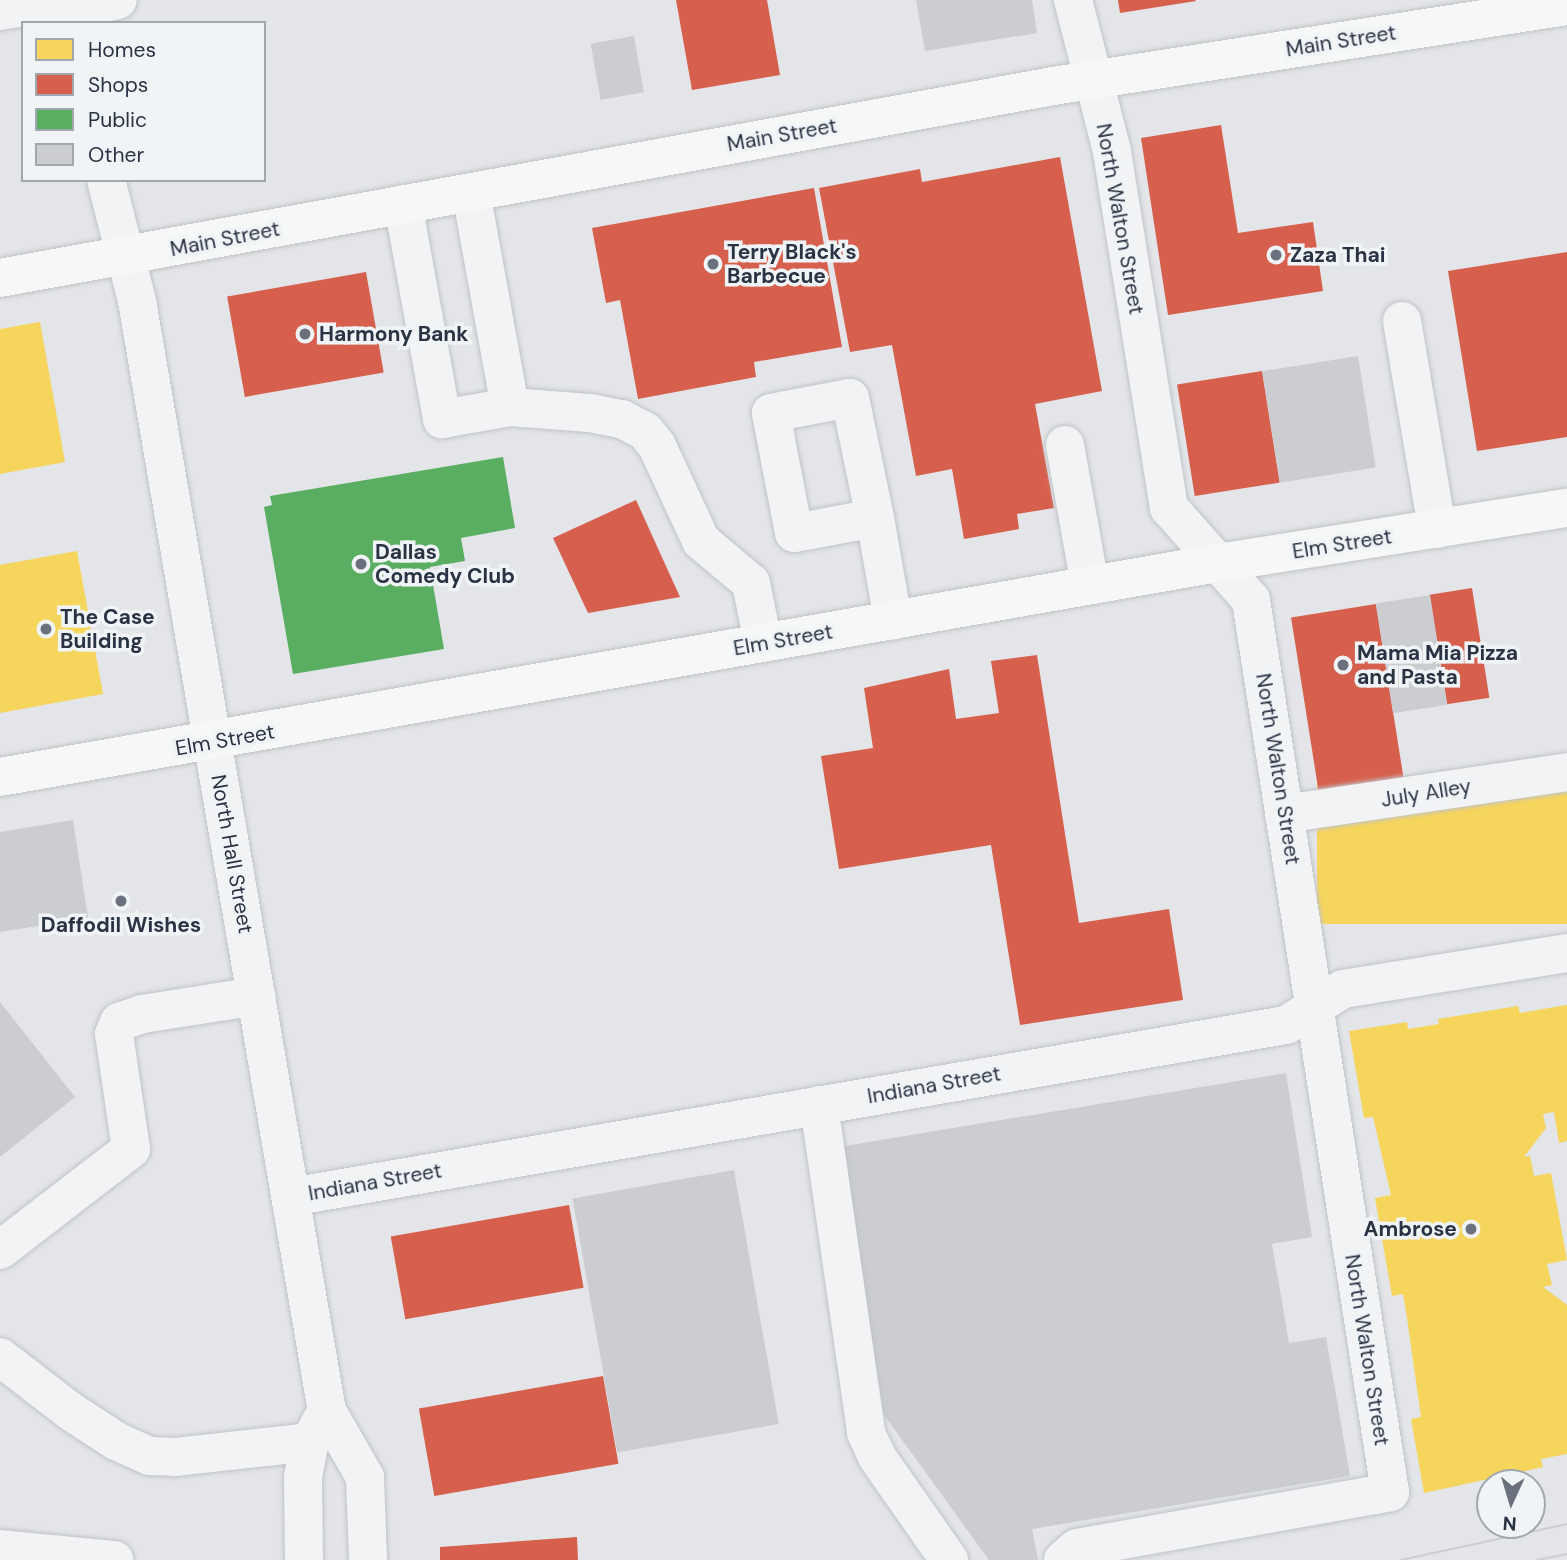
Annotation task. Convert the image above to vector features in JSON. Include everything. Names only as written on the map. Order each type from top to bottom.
[{"type":"main road","name":"Main Street","points":[[0,278],[1092,79],[1567,6]]},
{"type":"main road","name":"Elm Street","points":[[0,777],[212,743],[1218,563],[1567,508]]},
{"type":"street","points":[[0,11],[52,10],[118,0]]},
{"type":"street","name":"North Walton Street","points":[[1063,1560],[1077,1548],[1390,1492],[1251,600],[1169,508],[1163,487],[1112,151],[1073,0]]},
{"type":"street","name":"North Hall Street","points":[[107,182],[126,257],[291,1197],[318,1426],[303,1477],[304,1560]]},
{"type":"street","points":[[471,192],[510,407]]},
{"type":"street","points":[[403,204],[442,419],[510,407],[590,413],[622,419],[645,431],[657,446],[701,541],[751,583],[763,643]]},
{"type":"street","points":[[1402,321],[1437,528]]},
{"type":"street","points":[[1065,445],[1090,585]]},
{"type":"street","points":[[875,518],[893,620]]},
{"type":"street","name":"July Alley","points":[[1284,814],[1567,772]]},
{"type":"street","name":"Indiana Street","points":[[291,1197],[1286,1026],[1343,989],[1567,953]]},
{"type":"street","points":[[0,1250],[131,1149],[114,1034],[119,1022],[257,996]]},
{"type":"street","points":[[819,1105],[866,1433],[877,1457],[950,1560]]},
{"type":"street","points":[[0,1357],[70,1411],[116,1441],[150,1455],[175,1457],[318,1426]]},
{"type":"street","name":"North Hall Street","points":[[318,1426],[365,1477],[368,1560]]},
{"type":"street","points":[[0,1549],[114,1560]]},
{"type":"building: Homes","points":[[40,322],[65,462],[0,474],[0,329]]},
{"type":"building: Homes","name":"The Case Building","points":[[77,551],[103,694],[0,713],[0,565]]},
{"type":"building: Homes","points":[[1317,783],[1567,783],[1567,924],[1317,924]]},
{"type":"building: Homes","name":"Ambrose","points":[[1567,1005],[1567,1141],[1559,1143],[1554,1112],[1543,1114],[1546,1128],[1524,1157],[1530,1156],[1534,1176],[1551,1173],[1567,1260],[1547,1264],[1552,1285],[1543,1287],[1567,1305],[1567,1454],[1541,1459],[1543,1467],[1534,1469],[1476,1469],[1476,1482],[1424,1493],[1411,1419],[1421,1417],[1407,1318],[1403,1294],[1392,1296],[1375,1198],[1391,1195],[1373,1117],[1364,1118],[1349,1031],[1407,1022],[1408,1029],[1439,1024],[1438,1019],[1518,1006],[1520,1013]]},
{"type":"building: Shops","points":[[676,0],[767,0],[780,75],[692,90]]},
{"type":"building: Shops","points":[[1118,0],[1195,0],[1196,1],[1120,13]]},
{"type":"building: Shops","points":[[1221,125],[1238,233],[1313,222],[1323,291],[1168,315],[1141,138]]},
{"type":"building: Shops","points":[[1060,157],[1102,391],[1035,404],[1054,508],[1017,514],[1019,529],[964,539],[952,469],[916,476],[892,345],[850,352],[819,188],[920,169],[922,182]]},
{"type":"building: Shops","name":"Terry Black's Barbecue","points":[[814,188],[842,347],[754,362],[756,377],[638,399],[620,300],[606,303],[592,228]]},
{"type":"building: Shops","points":[[1567,252],[1567,437],[1477,451],[1448,271]]},
{"type":"building: Shops","name":"Harmony Bank","points":[[366,272],[384,372],[245,397],[227,296]]},
{"type":"building: Shops","points":[[1262,371],[1280,483],[1195,496],[1177,384]]},
{"type":"building: Shops","points":[[636,500],[680,597],[588,613],[553,538]]},
{"type":"building: Shops","points":[[1472,588],[1489,698],[1447,704],[1430,595]]},
{"type":"building: Shops","name":"Mama Mia Pizza and Pasta","points":[[1376,604],[1404,784],[1320,797],[1291,617]]},
{"type":"building: Shops","points":[[1037,655],[1079,923],[1169,909],[1183,1000],[1020,1025],[991,845],[839,869],[821,756],[873,748],[864,688],[949,669],[956,719],[999,713],[991,661]]},
{"type":"building: Shops","points":[[569,1205],[584,1288],[405,1319],[391,1236]]},
{"type":"building: Shops","points":[[603,1376],[618,1464],[434,1496],[419,1408]]},
{"type":"building: Shops","points":[[577,1537],[578,1560],[440,1560],[440,1547]]},
{"type":"building: Public","name":"Dallas Comedy Club","points":[[503,457],[515,528],[461,538],[465,561],[430,567],[444,649],[293,674],[264,507],[272,505],[270,496]]},
{"type":"building: Other","points":[[916,0],[1032,0],[1037,33],[925,51]]},
{"type":"building: Other","points":[[634,36],[644,92],[601,100],[591,44]]},
{"type":"building: Other","points":[[1358,356],[1376,468],[1280,483],[1262,371]]},
{"type":"building: Other","points":[[1430,595],[1447,705],[1393,713],[1376,604]]},
{"type":"building: Other","points":[[73,820],[88,918],[0,932],[0,832]]},
{"type":"building: Other","points":[[0,1002],[75,1097],[0,1157]]},
{"type":"building: Other","points":[[1286,1073],[1312,1237],[1272,1244],[1289,1343],[1326,1337],[1350,1476],[1032,1529],[1038,1560],[989,1560],[884,1415],[839,1147]]},
{"type":"building: Other","points":[[734,1170],[779,1424],[617,1453],[572,1198]]},
{"type":"tram line","points":[[1401,1560],[1567,1524]]},
{"type":"tram line","points":[[1537,1560],[1567,1554]]},
{"type":"place","name":"Zaza Thai","points":[[1276,255]]},
{"type":"place","name":"Terry Black's Barbecue","points":[[713,264]]},
{"type":"place","name":"Harmony Bank","points":[[305,334]]},
{"type":"place","name":"Dallas Comedy Club","points":[[361,564]]},
{"type":"place","name":"The Case Building","points":[[46,629]]},
{"type":"place","name":"Mama Mia Pizza and Pasta","points":[[1343,665]]},
{"type":"place","name":"Daffodil Wishes","points":[[121,901]]},
{"type":"place","name":"Ambrose","points":[[1471,1229]]}]
